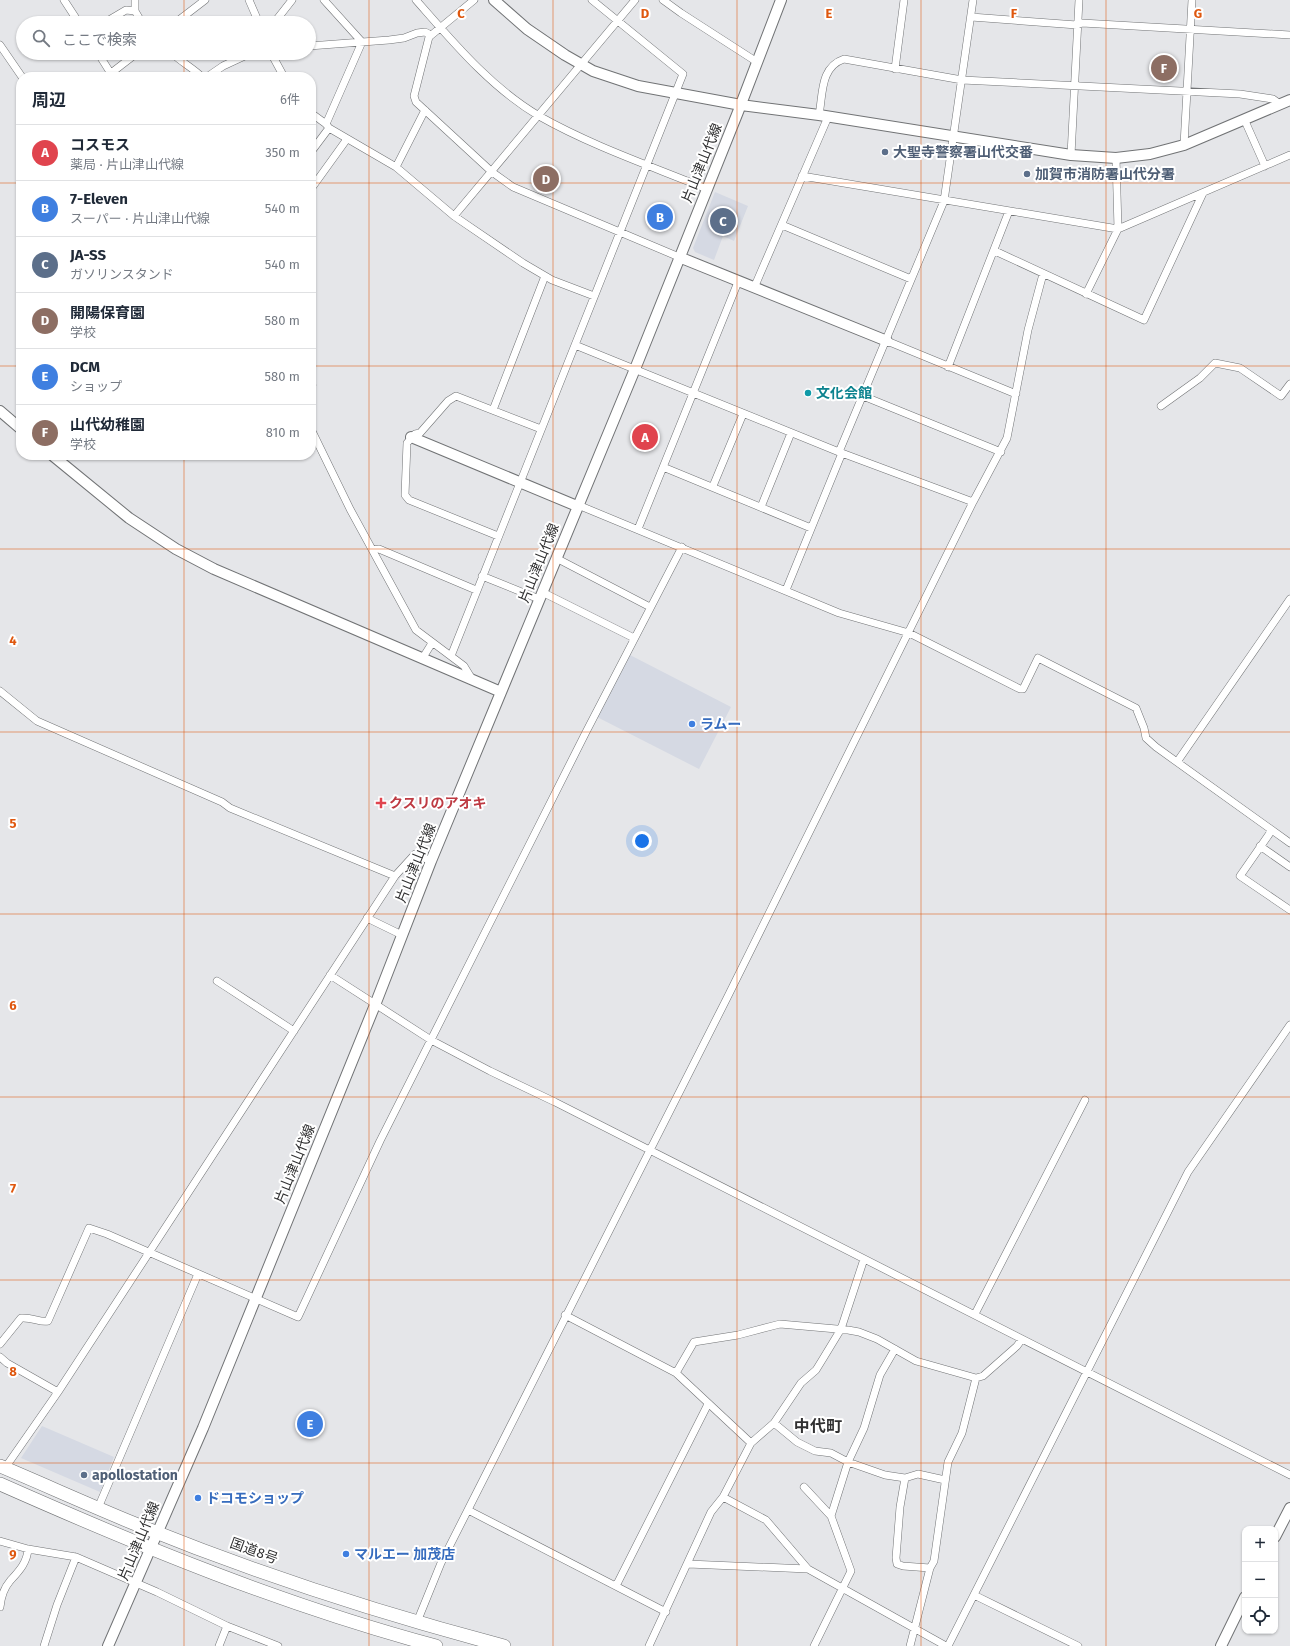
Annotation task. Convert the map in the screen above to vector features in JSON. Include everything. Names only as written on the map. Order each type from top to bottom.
[{"type":"highway","name":"国道8号","points":[[3,1467],[157,1532],[259,1570],[418,1622],[504,1646]]},
{"type":"highway","points":[[0,1484],[150,1549],[409,1643],[436,1646]]},
{"type":"street","points":[[64,0],[74,16]]},
{"type":"street","points":[[135,0],[136,12],[138,16]]},
{"type":"street","points":[[184,16],[205,0]]},
{"type":"street","points":[[248,0],[256,16]]},
{"type":"street","points":[[279,16],[292,0]]},
{"type":"street","points":[[324,0],[362,42]]},
{"type":"street","points":[[416,0],[488,78],[539,116],[574,134],[706,189]]},
{"type":"street","points":[[474,0],[431,35],[414,96],[416,102],[492,172],[524,192],[738,282],[1016,394]]},
{"type":"street","points":[[494,0],[550,46],[581,65],[638,86],[741,105],[824,116],[1071,155],[1116,158],[1150,154],[1184,145],[1290,100]]},
{"type":"street","points":[[450,656],[683,74],[617,22],[592,0]]},
{"type":"street","points":[[454,216],[635,0]]},
{"type":"street","points":[[663,0],[757,62]]},
{"type":"street","name":"片山津山代線","points":[[108,1646],[203,1428],[254,1298],[375,1005],[431,862],[540,595],[635,369],[678,257],[741,105],[779,0]]},
{"type":"street","points":[[895,69],[904,0]]},
{"type":"street","points":[[786,590],[863,396],[944,200],[973,0]]},
{"type":"street","points":[[1071,155],[1079,0]]},
{"type":"street","points":[[1184,145],[1192,0]]},
{"type":"street","points":[[116,16],[126,10],[136,12]]},
{"type":"street","points":[[971,17],[1077,25],[1082,23],[1290,35]]},
{"type":"street","points":[[316,45],[404,38],[417,33],[425,32],[431,35]]},
{"type":"street","points":[[316,144],[328,126],[362,42]]},
{"type":"street","points":[[0,45],[19,72]]},
{"type":"street","points":[[754,288],[816,147],[824,116],[825,77],[828,69],[836,61],[844,59],[962,80],[1259,96],[1273,99],[1280,104]]},
{"type":"street","points":[[102,60],[108,72]]},
{"type":"street","points":[[115,72],[129,60]]},
{"type":"street","points":[[179,60],[189,65],[197,72]]},
{"type":"street","points":[[214,72],[236,60]]},
{"type":"street","points":[[275,60],[281,72]]},
{"type":"street","points":[[396,167],[425,110]]},
{"type":"street","points":[[316,117],[347,139],[396,167],[454,216],[545,276],[594,296]]},
{"type":"street","points":[[1245,120],[1265,166]]},
{"type":"street","points":[[316,182],[347,139]]},
{"type":"street","points":[[802,176],[1010,212],[1118,228],[1290,155]]},
{"type":"street","points":[[1086,294],[1118,228],[1116,158]]},
{"type":"street","points":[[995,251],[1144,320],[1203,193]]},
{"type":"street","points":[[948,367],[1010,212]]},
{"type":"street","points":[[782,225],[911,279]]},
{"type":"street","points":[[418,1622],[433,1580],[649,1150],[728,998],[973,502],[1001,452],[1007,438],[1028,330],[1043,274]]},
{"type":"street","points":[[493,410],[545,276]]},
{"type":"street","points":[[638,529],[738,282]]},
{"type":"street","points":[[575,345],[841,453],[973,502]]},
{"type":"street","points":[[1161,406],[1200,378],[1215,363],[1228,364],[1240,368],[1281,396],[1290,384]]},
{"type":"street","points":[[498,536],[409,500],[405,495],[407,443],[415,434],[420,434],[452,397],[456,396],[541,429]]},
{"type":"street","points":[[863,396],[1001,452]]},
{"type":"street","points":[[0,411],[16,425]]},
{"type":"street","points":[[713,486],[743,414]]},
{"type":"street","points":[[761,507],[791,433]]},
{"type":"street","points":[[411,437],[520,483],[682,547],[839,613],[908,632],[1020,690],[1023,688],[1038,658],[1136,708],[1144,728],[1146,738],[1177,762],[1290,842]]},
{"type":"street","points":[[316,439],[350,509],[416,630],[464,666],[473,680]]},
{"type":"street","points":[[58,460],[128,518],[176,549],[214,569],[501,692]]},
{"type":"street","points":[[663,467],[713,486],[811,528]]},
{"type":"street","points":[[0,1344],[21,1318],[31,1317],[44,1322],[48,1321],[89,1228],[107,1234],[298,1317],[380,1140],[634,638],[682,547]]},
{"type":"street","points":[[373,550],[379,549],[476,590]]},
{"type":"street","points":[[556,558],[650,607]]},
{"type":"street","points":[[482,576],[540,595],[634,638]]},
{"type":"street","points":[[1177,762],[1290,599]]},
{"type":"street","points":[[422,659],[432,643]]},
{"type":"street","points":[[0,691],[37,721],[222,802],[230,808],[395,876]]},
{"type":"street","points":[[1272,830],[1240,876],[1290,910]]},
{"type":"street","points":[[1260,846],[1290,867]]},
{"type":"street","points":[[3,1467],[58,1392],[395,876],[415,854],[431,862]]},
{"type":"street","points":[[367,918],[402,935]]},
{"type":"street","points":[[330,975],[431,1040],[490,1071],[975,1314],[1290,1475]]},
{"type":"street","points":[[217,980],[294,1031]]},
{"type":"street","points":[[723,1497],[766,1520],[808,1569],[947,1646],[1188,1172],[1290,1025]]},
{"type":"street","points":[[975,1314],[1085,1100]]},
{"type":"street","points":[[649,1646],[711,1512],[723,1497],[751,1443],[774,1423],[801,1383],[816,1370],[841,1329],[864,1259]]},
{"type":"street","points":[[98,1508],[198,1274]]},
{"type":"street","points":[[565,1316],[676,1373],[751,1443]]},
{"type":"street","points":[[676,1373],[694,1342],[738,1335],[780,1324],[841,1329],[867,1334],[916,1361],[976,1378],[983,1376],[1017,1346],[1022,1339]]},
{"type":"street","points":[[832,1516],[848,1462],[864,1428],[880,1376],[895,1349]]},
{"type":"street","points":[[0,1357],[7,1363],[58,1392]]},
{"type":"street","points":[[910,1646],[930,1568],[934,1561],[948,1462],[962,1433],[976,1378]]},
{"type":"street","points":[[616,1586],[708,1404]]},
{"type":"street","points":[[774,1423],[797,1442],[815,1451],[831,1453],[848,1462],[885,1475],[905,1478],[918,1474],[945,1480]]},
{"type":"street","points":[[905,1478],[900,1507],[896,1558],[897,1564],[903,1566],[930,1568]]},
{"type":"street","points":[[804,1487],[832,1516],[851,1571],[814,1646]]},
{"type":"street","points":[[1278,1531],[1290,1508]]},
{"type":"street","points":[[468,1510],[666,1612]]},
{"type":"street","points":[[0,1541],[28,1549],[76,1557],[136,1583],[227,1626],[278,1646]]},
{"type":"street","points":[[0,1607],[1,1598],[9,1582],[23,1566],[28,1549]]},
{"type":"street","points":[[44,1646],[57,1605],[76,1557]]},
{"type":"street","points":[[688,1564],[808,1569]]},
{"type":"street","points":[[974,1595],[1078,1646]]},
{"type":"street","points":[[1221,1646],[1245,1598]]},
{"type":"street","points":[[219,1646],[227,1626]]},
{"type":"shaded area","points":[[715,192],[748,206],[734,241],[723,236],[714,260],[695,252],[693,248]]},
{"type":"shaded area","points":[[630,655],[731,707],[699,769],[597,717]]},
{"type":"shaded area","name":"apollostation","points":[[42,1426],[114,1457],[100,1492],[21,1458]]},
{"type":"place","name":"山代幼稚園","points":[[1164,68]]},
{"type":"place","name":"大聖寺警察署山代交番","points":[[885,152]]},
{"type":"place","name":"加賀市消防署山代分署","points":[[1027,174]]},
{"type":"place","name":"開陽保育園","points":[[546,179]]},
{"type":"place","name":"7-Eleven","points":[[660,217]]},
{"type":"place","name":"JA-SS","points":[[723,221]]},
{"type":"place","name":"文化会館","points":[[808,393]]},
{"type":"place","name":"コスモス","points":[[645,437]]},
{"type":"place","name":"ラムー","points":[[692,724]]},
{"type":"place","name":"クスリのアオキ","points":[[381,803]]},
{"type":"place","name":"DCM","points":[[310,1424]]},
{"type":"place","name":"apollostation","points":[[84,1475]]},
{"type":"place","name":"ドコモショップ","points":[[198,1498]]},
{"type":"place","name":"マルエー 加茂店","points":[[346,1554]]},
{"type":"district","name":"中代町","points":[[818,1426]]}]
